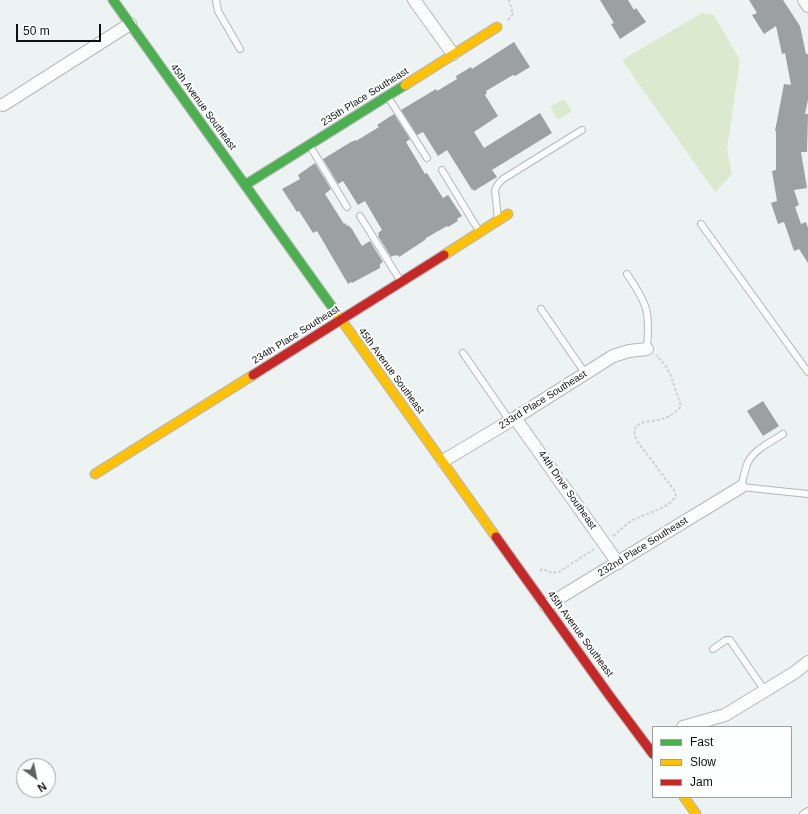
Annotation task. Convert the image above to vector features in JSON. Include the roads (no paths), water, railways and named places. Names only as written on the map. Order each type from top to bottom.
[{"type":"street","name":"45th Avenue Southeast","points":[[113,0],[546,606],[652,749]]},
{"type":"street","points":[[414,0],[453,54]]},
{"type":"street","points":[[804,0],[808,6]]},
{"type":"street","points":[[3,105],[130,24]]},
{"type":"street","name":"235th Place Southeast","points":[[245,185],[497,27]]},
{"type":"street","name":"234th Place Southeast","points":[[95,474],[508,214]]},
{"type":"street","name":"233rd Place Southeast","points":[[443,461],[613,356],[629,351],[647,349]]},
{"type":"street","name":"44th Drive Southeast","points":[[513,419],[618,563]]},
{"type":"street","name":"232nd Place Southeast","points":[[546,606],[741,487]]},
{"type":"street","points":[[686,726],[724,715],[794,673],[808,662]]},
{"type":"street","points":[[685,798],[696,814]]},
{"type":"lane","points":[[216,0],[218,11],[240,49]]},
{"type":"lane","points":[[388,95],[427,158]]},
{"type":"lane","points":[[498,220],[495,190],[498,184],[503,179],[582,130]]},
{"type":"lane","points":[[309,145],[347,207]]},
{"type":"lane","points":[[442,170],[480,232]]},
{"type":"lane","points":[[360,216],[401,282]]},
{"type":"lane","points":[[701,224],[808,372]]},
{"type":"lane","points":[[627,274],[643,299],[648,312],[649,323],[647,349]]},
{"type":"lane","points":[[541,309],[585,373]]},
{"type":"lane","points":[[463,353],[513,419]]},
{"type":"lane","points":[[783,434],[752,457],[748,463],[741,487],[808,494]]},
{"type":"lane","points":[[713,649],[726,640],[730,640],[765,691]]},
{"type":"lane","points":[[803,814],[808,811]]}]
